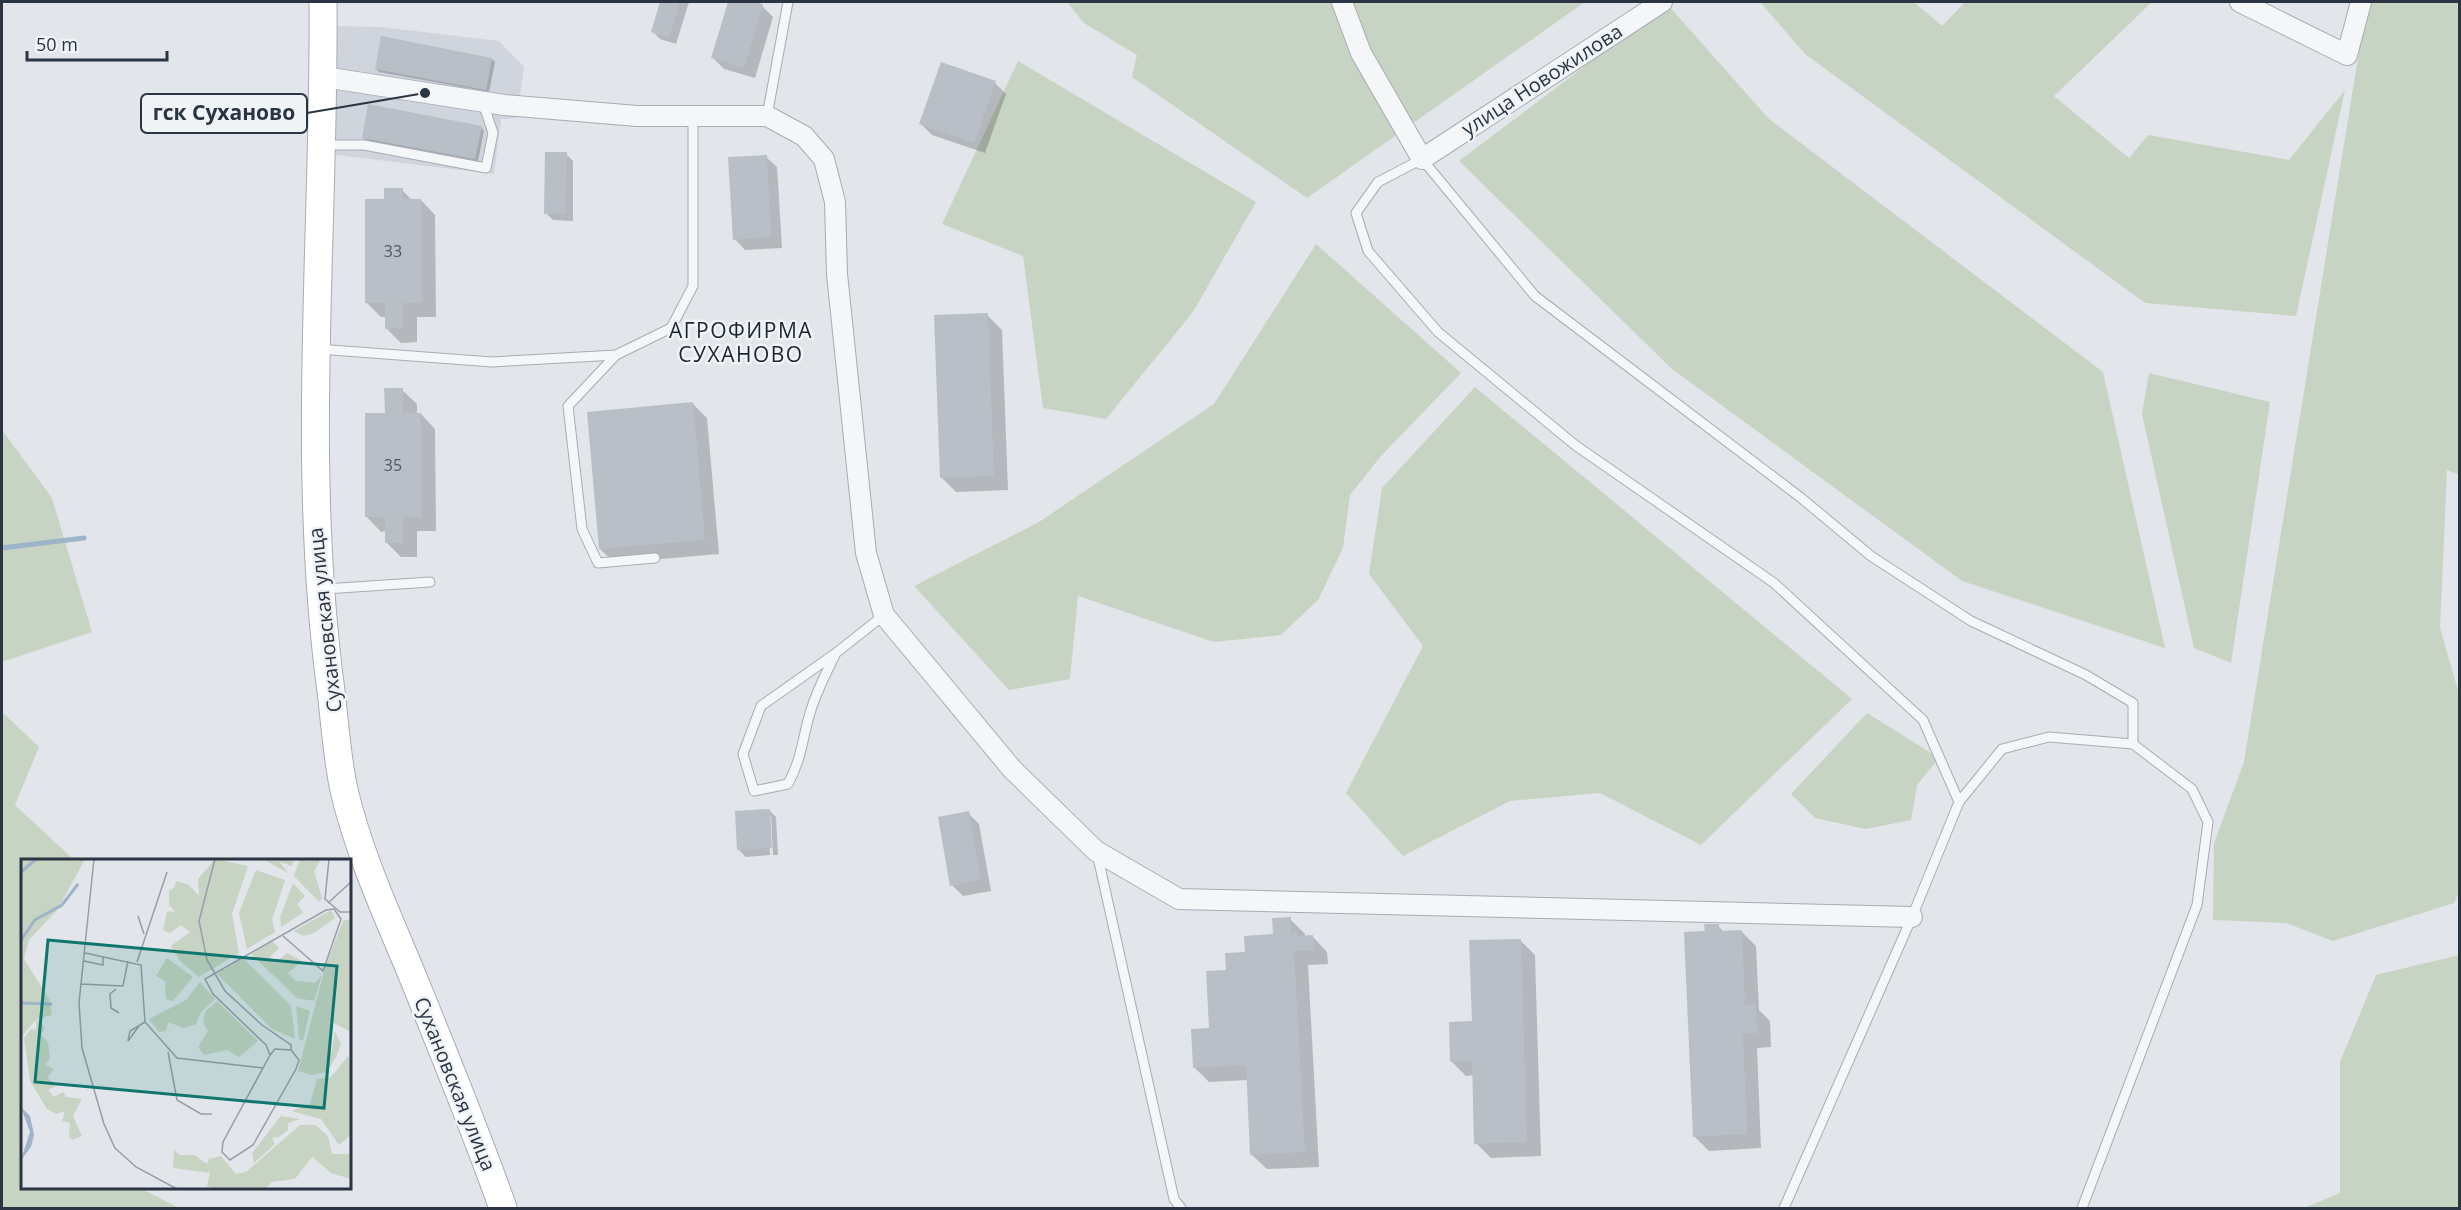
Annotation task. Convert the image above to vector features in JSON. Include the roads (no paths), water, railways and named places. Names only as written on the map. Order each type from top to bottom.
[{"type":"street","name":"Сухановская улица","points":[[323,2],[324,77],[314,508],[320,590],[344,790],[373,882],[475,1131],[503,1209]]},
{"type":"street","points":[[1342,2],[1361,53],[1422,159]]},
{"type":"street","name":"улица Новожилова","points":[[1422,159],[1662,2]]},
{"type":"street","points":[[2240,2],[2347,55],[2361,2]]},
{"type":"street","points":[[324,77],[483,102],[636,116],[767,116],[804,136],[824,159],[835,202],[837,274],[866,553],[884,615],[1012,769],[1096,851],[1179,899],[1912,916]]},
{"type":"lane","points":[[767,116],[788,2]]},
{"type":"lane","points":[[321,145],[364,144],[486,168],[493,133],[483,102]]},
{"type":"lane","points":[[655,558],[597,563],[582,530],[568,406],[616,355],[670,328],[693,286],[693,116]]},
{"type":"lane","points":[[1959,802],[1923,720],[1774,583],[1575,445],[1438,332],[1368,251],[1356,213],[1378,182],[1422,159],[1535,296],[1800,497],[1871,556],[1971,621],[2086,675],[2133,703],[2133,744]]},
{"type":"lane","points":[[316,348],[492,362],[616,355]]},
{"type":"lane","points":[[320,590],[430,582]]},
{"type":"lane","points":[[836,653],[823,678],[810,714],[800,762],[788,784],[754,791],[743,754],[761,706],[836,653],[884,615]]},
{"type":"lane","points":[[1784,1209],[1912,916],[1959,802],[2002,749],[2049,736],[2133,744],[2192,789],[2208,822],[2197,905],[2082,1209]]},
{"type":"lane","points":[[1096,851],[1174,1199],[1181,1209]]},
{"type":"waterway","points":[[2,548],[84,538]]},
{"type":"place","name":"гск Суханово","points":[[425,93]]},
{"type":"district","name":"АГРОФИРМА СУХАНОВО","points":[[741,343]]}]
